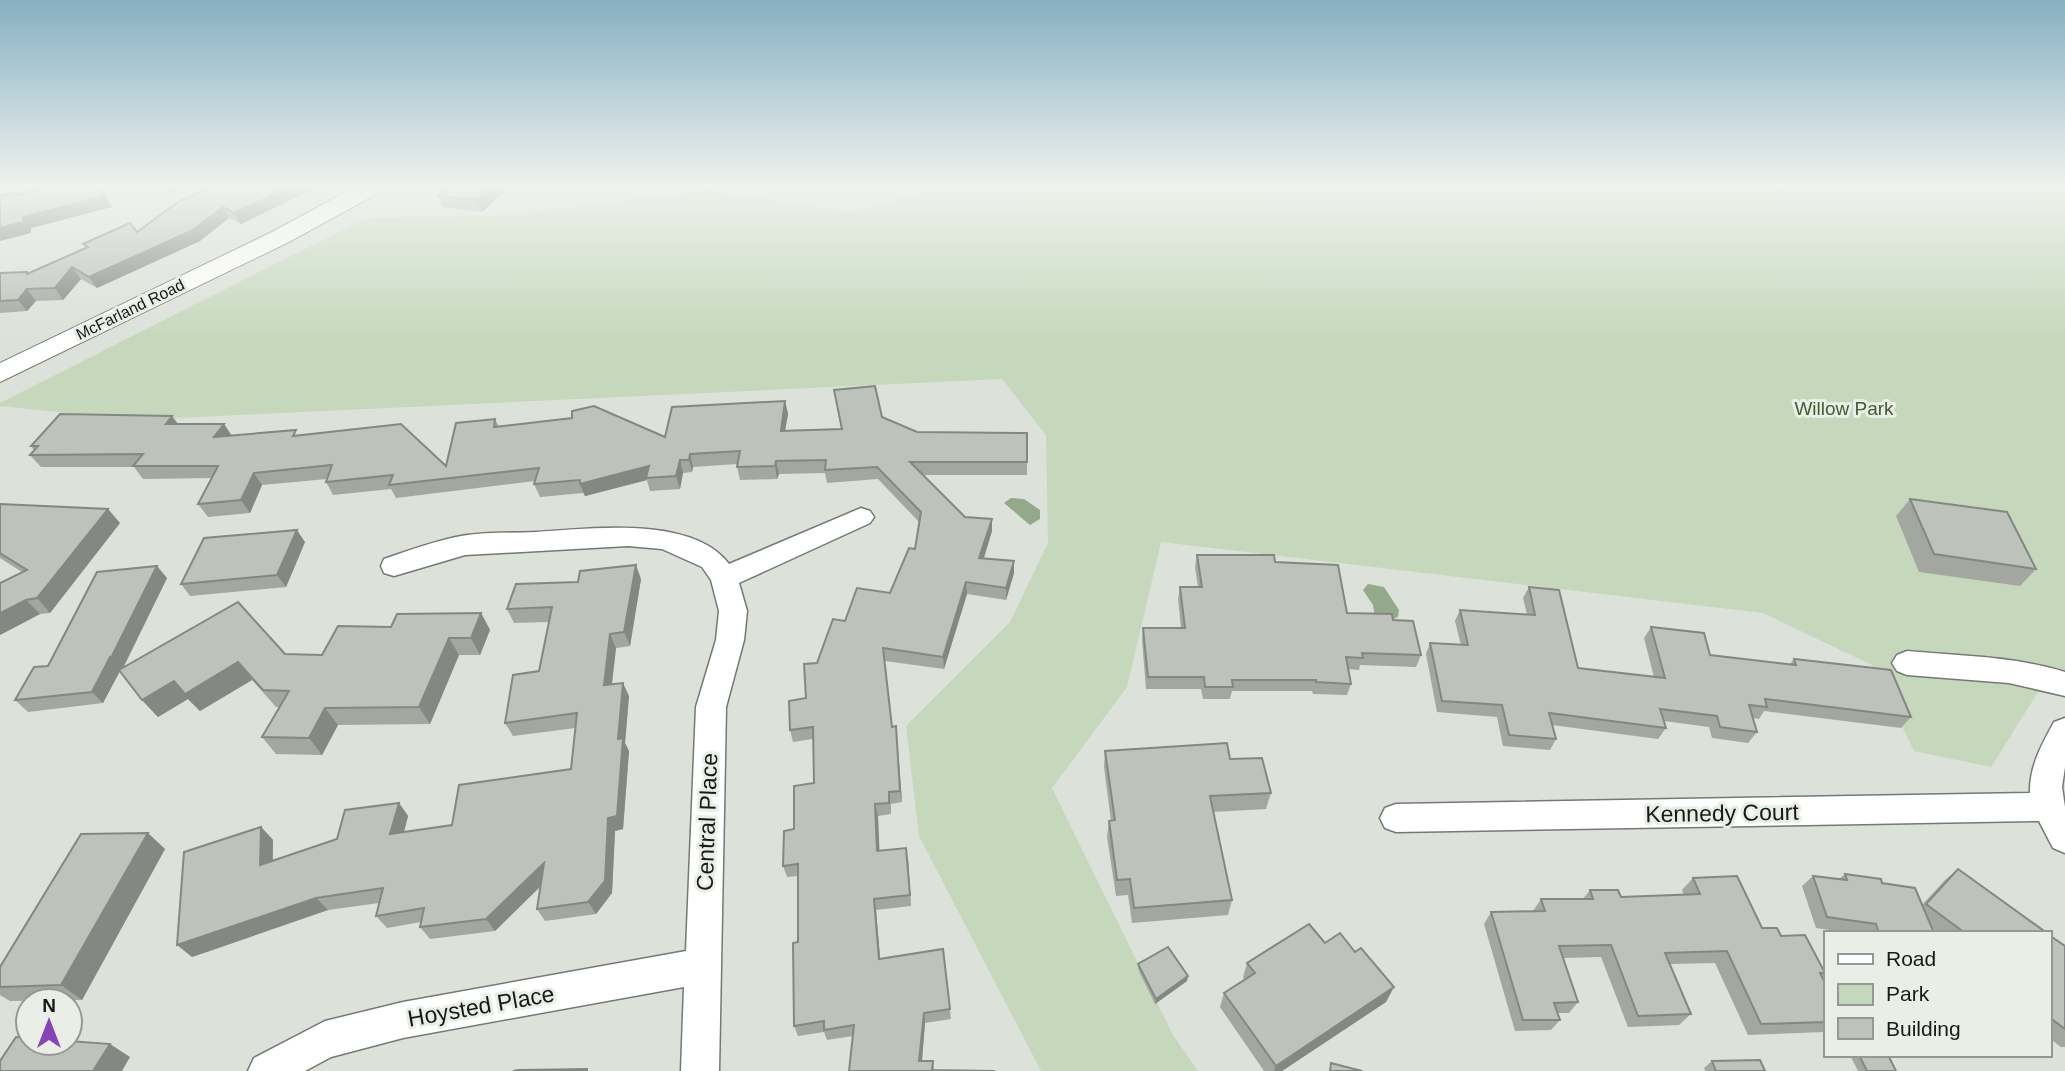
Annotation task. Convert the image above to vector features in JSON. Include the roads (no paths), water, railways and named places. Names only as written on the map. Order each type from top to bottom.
[{"type":"street","name":"McFarland Road","points":[[0,374],[119,312],[283,237]]},
{"type":"street","points":[[394,566],[465,545],[628,537],[664,540],[691,550],[711,560],[724,578],[861,517]]},
{"type":"street","name":"Central Place","points":[[700,1071],[711,707],[730,640],[733,611],[724,578]]},
{"type":"street","points":[[1907,663],[2014,673],[2052,679],[2065,684]]},
{"type":"street","points":[[2065,730],[2052,756],[2047,785],[2048,807],[2065,838]]},
{"type":"street","name":"Kennedy Court","points":[[1396,818],[2048,807]]},
{"type":"street","name":"Hoysted Place","points":[[267,1071],[325,1040],[403,1020],[702,966]]},
{"type":"park label","name":"Willow Park","points":[[1844,408]]}]
